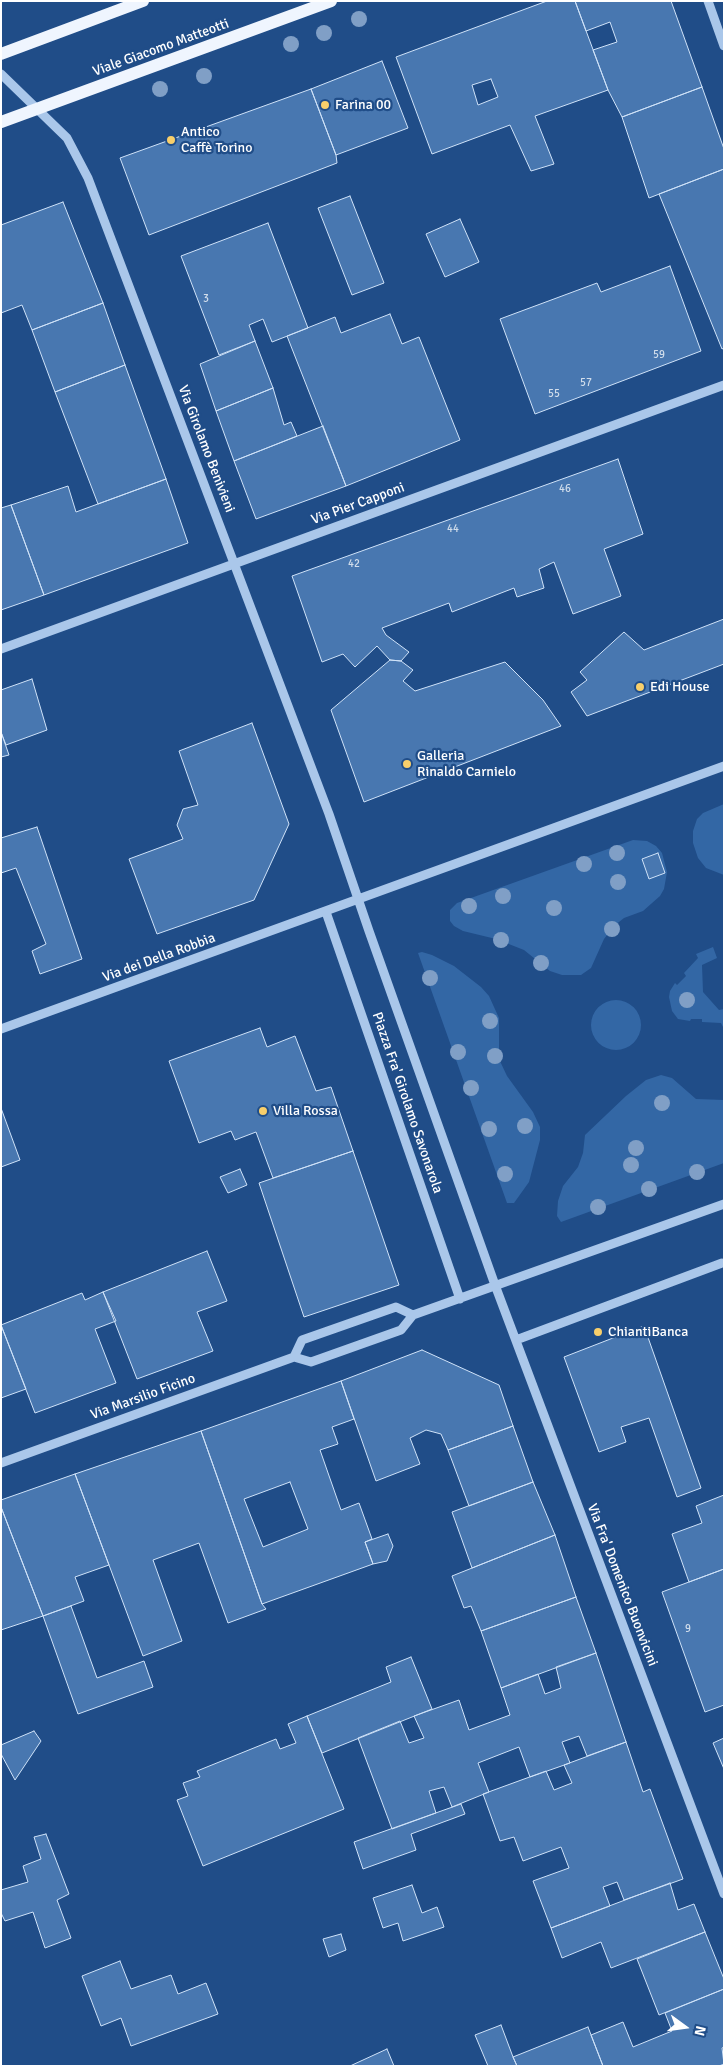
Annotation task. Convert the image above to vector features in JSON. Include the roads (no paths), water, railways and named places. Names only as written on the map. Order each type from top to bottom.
[{"type":"main road","points":[[1,54],[143,1]]},
{"type":"main road","name":"Viale Giacomo Matteotti","points":[[1,122],[331,1]]},
{"type":"street","points":[[708,1],[724,46]]},
{"type":"street","name":"Via Girolamo Benivieni","points":[[1,74],[67,138],[88,178],[345,860]]},
{"type":"street","name":"Via Pier Capponi","points":[[1,649],[724,385]]},
{"type":"street","points":[[326,912],[724,766]]},
{"type":"street","name":"Piazza Fra' Girolamo Savonarola","points":[[345,860],[495,1285]]},
{"type":"street","name":"Piazza Fra' Girolamo Savonarola","points":[[326,912],[460,1299]]},
{"type":"street","name":"Via dei Della Robbia","points":[[1,1029],[326,912]]},
{"type":"street","points":[[460,1299],[724,1204]]},
{"type":"street","points":[[516,1340],[722,1263]]},
{"type":"street","name":"Via Fra' Domenico Buonvicini","points":[[495,1285],[724,1894]]},
{"type":"street","name":"Via Marsilio Ficino","points":[[1,1463],[294,1357],[311,1362],[365,1343],[401,1330],[413,1314],[460,1299]]},
{"type":"street","points":[[294,1357],[302,1340],[396,1307],[413,1314]]},
{"type":"place","name":"Farina 00","points":[[325,105]]},
{"type":"place","name":"Antico Caffè Torino","points":[[171,140]]},
{"type":"place","name":"Edi House","points":[[640,687]]},
{"type":"place","name":"Galleria Rinaldo Carnielo","points":[[407,764]]},
{"type":"place","name":"Villa Rossa","points":[[263,1111]]},
{"type":"place","name":"ChiantiBanca","points":[[598,1332]]}]
